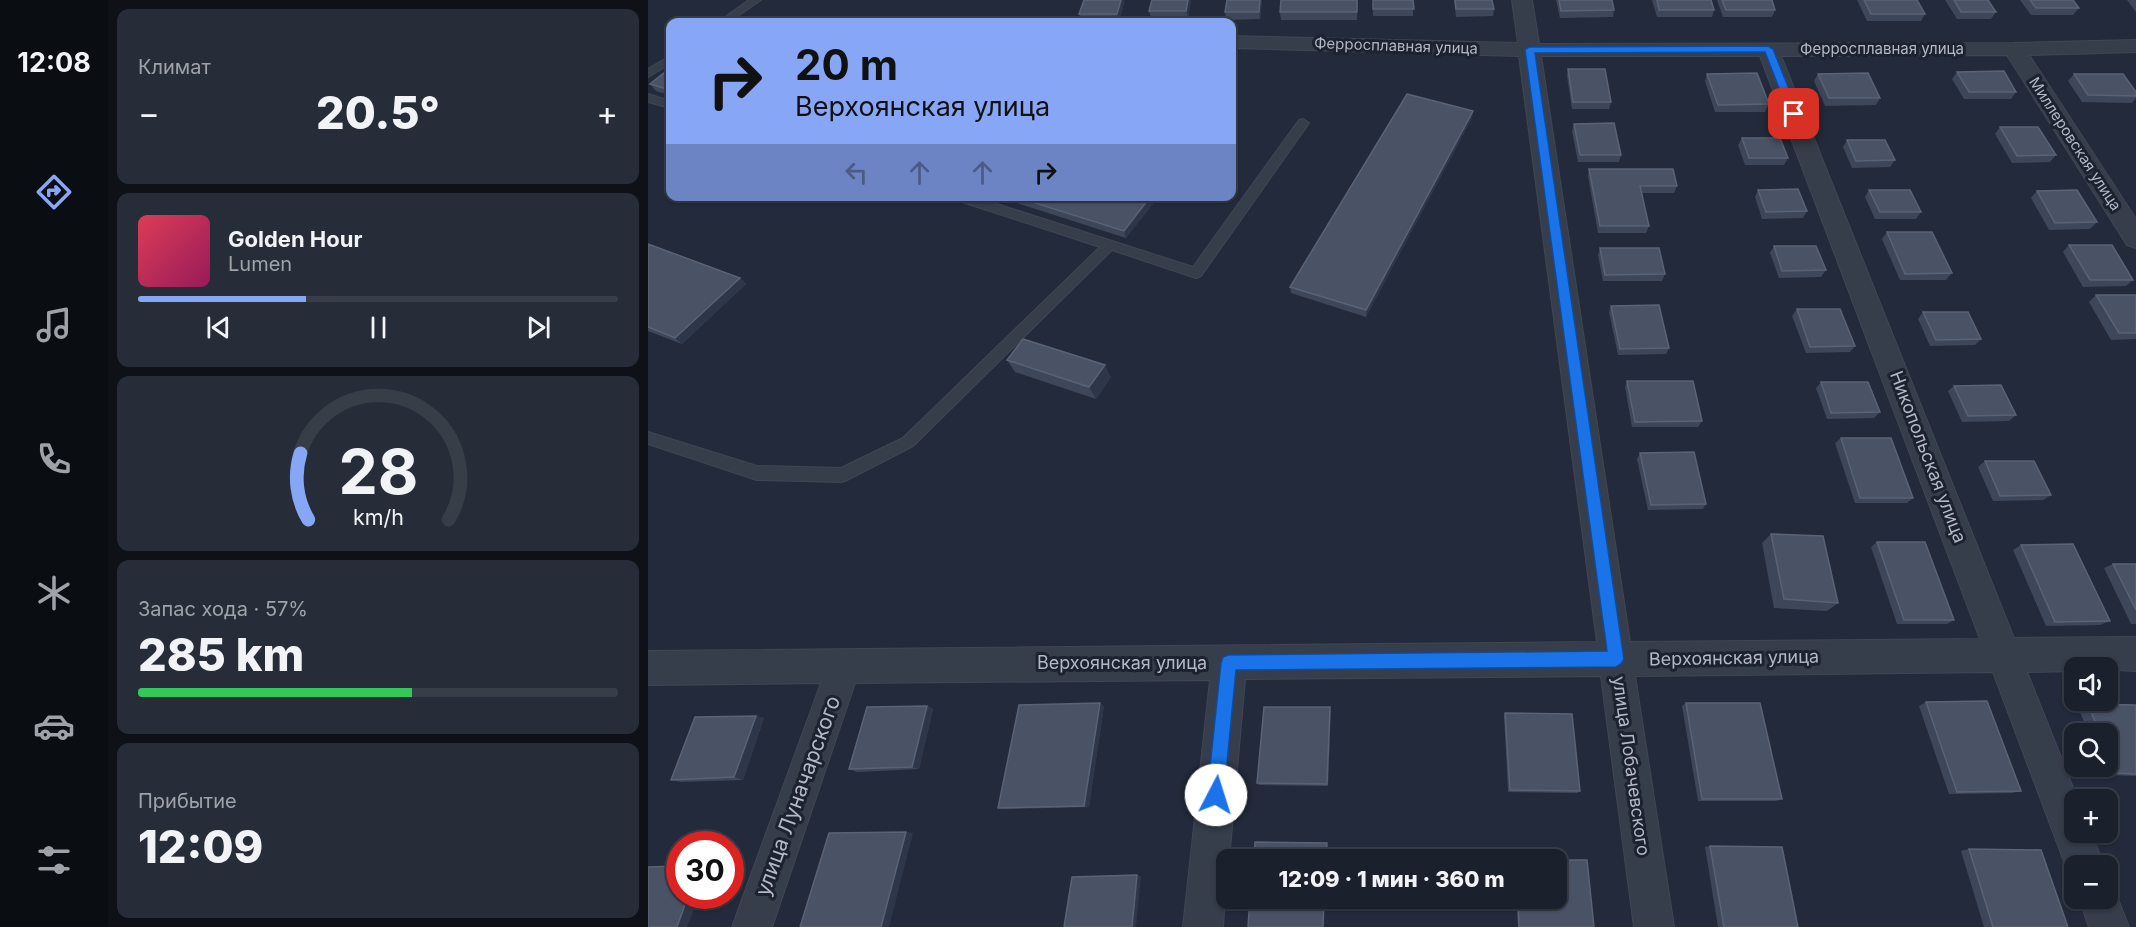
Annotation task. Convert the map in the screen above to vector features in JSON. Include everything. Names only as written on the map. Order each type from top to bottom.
[{"type":"street","name":"улица Лобачевского","points":[[1522,0],[1654,927]]},
{"type":"street","name":"Ферросплавная улица","points":[[1236,42],[1529,50],[2014,49],[2136,46]]},
{"type":"street","name":"Никопольская улица","points":[[1768,49],[2006,655],[2081,855]]},
{"type":"street","name":"Миллеровская улица","points":[[2014,49],[2136,239]]},
{"type":"street","name":"Верхоянская улица","points":[[648,668],[2136,654]]},
{"type":"street","points":[[1203,927],[1228,663]]},
{"type":"street","name":"улица Луначарского","points":[[752,927],[844,666]]},
{"type":"street","points":[[2102,909],[2109,927]]},
{"type":"lane","points":[[729,18],[756,0]]},
{"type":"lane","points":[[648,74],[666,62]]},
{"type":"lane","points":[[648,98],[666,104]]},
{"type":"lane","points":[[973,201],[1196,273],[1303,123]]},
{"type":"lane","points":[[648,438],[757,472],[842,475],[908,442],[1110,245]]},
{"type":"building","points":[[1084,0],[1121,0],[1117,14],[1079,14]]},
{"type":"building","points":[[1152,0],[1188,0],[1186,11],[1149,11]]},
{"type":"building","points":[[1227,0],[1260,0],[1259,12],[1225,12]]},
{"type":"building","points":[[1281,0],[1357,0],[1357,12],[1280,12]]},
{"type":"building","points":[[1373,0],[1413,0],[1414,9],[1373,9]]},
{"type":"building","points":[[1455,0],[1492,0],[1494,9],[1456,9]]},
{"type":"building","points":[[1559,0],[1612,0],[1614,10],[1561,11]]},
{"type":"building","points":[[1657,0],[1711,0],[1714,10],[1659,10]]},
{"type":"building","points":[[1722,0],[1772,0],[1775,10],[1726,10]]},
{"type":"building","points":[[1864,0],[1917,0],[1925,14],[1871,14]]},
{"type":"building","points":[[1954,0],[1988,0],[1996,12],[1961,12]]},
{"type":"building","points":[[2030,0],[2073,0],[2079,8],[2036,8]]},
{"type":"building","points":[[1568,69],[1605,69],[1611,102],[1573,102]]},
{"type":"building","points":[[666,71],[666,89],[650,84]]},
{"type":"building","points":[[2004,71],[2016,92],[1969,92],[1957,72]]},
{"type":"building","points":[[1757,73],[1769,104],[1718,105],[1707,74]]},
{"type":"building","points":[[1868,73],[1880,98],[1829,98],[1818,74]]},
{"type":"building","points":[[2074,74],[2123,74],[2136,92],[2136,96],[2088,95]]},
{"type":"building","points":[[1407,94],[1473,111],[1366,310],[1290,287]]},
{"type":"building","points":[[1614,123],[1621,155],[1580,155],[1574,124]]},
{"type":"building","points":[[2000,127],[2038,127],[2056,155],[2017,156]]},
{"type":"building","points":[[1742,138],[1780,138],[1788,158],[1749,158]]},
{"type":"building","points":[[1847,140],[1885,140],[1895,160],[1856,161]]},
{"type":"building","points":[[1589,169],[1673,169],[1677,186],[1640,186],[1649,226],[1600,226]]},
{"type":"building","points":[[1798,189],[1807,211],[1766,212],[1758,190]]},
{"type":"building","points":[[1869,190],[1910,190],[1921,212],[1880,212]]},
{"type":"building","points":[[2077,190],[2097,222],[2055,223],[2037,191]]},
{"type":"building","points":[[1029,201],[1147,201],[1124,231]]},
{"type":"building","points":[[1887,232],[1932,232],[1952,273],[1905,274]]},
{"type":"building","points":[[648,244],[740,278],[675,338],[648,327]]},
{"type":"building","points":[[2069,245],[2112,245],[2133,280],[2090,280]]},
{"type":"building","points":[[1774,246],[1816,246],[1826,270],[1782,271]]},
{"type":"building","points":[[1600,248],[1659,248],[1665,274],[1605,275]]},
{"type":"building","points":[[2096,295],[2136,295],[2136,333],[2119,333]]},
{"type":"building","points":[[1659,305],[1669,348],[1620,349],[1611,306]]},
{"type":"building","points":[[1797,309],[1840,309],[1855,346],[1810,347]]},
{"type":"building","points":[[1923,312],[1968,312],[1981,339],[1936,340]]},
{"type":"building","points":[[1023,339],[1105,365],[1089,387],[1007,360]]},
{"type":"building","points":[[1627,381],[1693,381],[1702,421],[1635,422]]},
{"type":"building","points":[[1821,382],[1868,382],[1880,412],[1831,413]]},
{"type":"building","points":[[2001,385],[2016,415],[1968,416],[1954,386]]},
{"type":"building","points":[[1841,438],[1891,438],[1913,498],[1860,498]]},
{"type":"building","points":[[1694,452],[1706,504],[1651,505],[1640,453]]},
{"type":"building","points":[[1985,461],[2034,461],[2051,495],[2000,496]]},
{"type":"building","points":[[1771,534],[1823,536],[1838,603],[1784,599]]},
{"type":"building","points":[[1877,542],[1925,542],[1954,620],[1904,620]]},
{"type":"building","points":[[2073,544],[2110,621],[2055,622],[2021,545]]},
{"type":"building","points":[[2113,564],[2136,564],[2136,610]]},
{"type":"building","points":[[1987,701],[2021,791],[1957,792],[1926,702]]},
{"type":"building","points":[[1100,703],[1084,806],[998,808],[1019,705]]},
{"type":"building","points":[[1686,703],[1760,703],[1782,799],[1702,799]]},
{"type":"building","points":[[2118,705],[2136,705],[2136,774],[2118,773],[2118,723],[2096,723],[2091,711],[2118,711]]},
{"type":"building","points":[[927,706],[912,767],[849,769],[867,707]]},
{"type":"building","points":[[1264,707],[1330,707],[1327,784],[1257,783]]},
{"type":"building","points":[[1505,713],[1572,714],[1580,791],[1510,790]]},
{"type":"building","points":[[756,716],[734,777],[671,780],[695,717]]},
{"type":"building","points":[[906,832],[881,927],[800,927],[829,833]]},
{"type":"building","points":[[1255,842],[1327,843],[1327,849],[1255,849]]},
{"type":"building","points":[[1710,846],[1782,847],[1798,927],[1724,927]]},
{"type":"building","points":[[1969,849],[2041,850],[2068,927],[1993,927]]},
{"type":"building","points":[[1567,860],[1587,860],[1594,927],[1519,927],[1518,909],[1567,909]]},
{"type":"building","points":[[666,866],[666,909],[683,909],[677,927],[648,927],[648,867]]},
{"type":"building","points":[[1137,875],[1132,927],[1064,927],[1072,877]]},
{"type":"building","points":[[1249,909],[1324,909],[1323,927],[1248,927]]},
{"type":"route","points":[[1216,795],[1228,663],[1616,659],[1529,50],[1768,49],[1794,114]]}]
